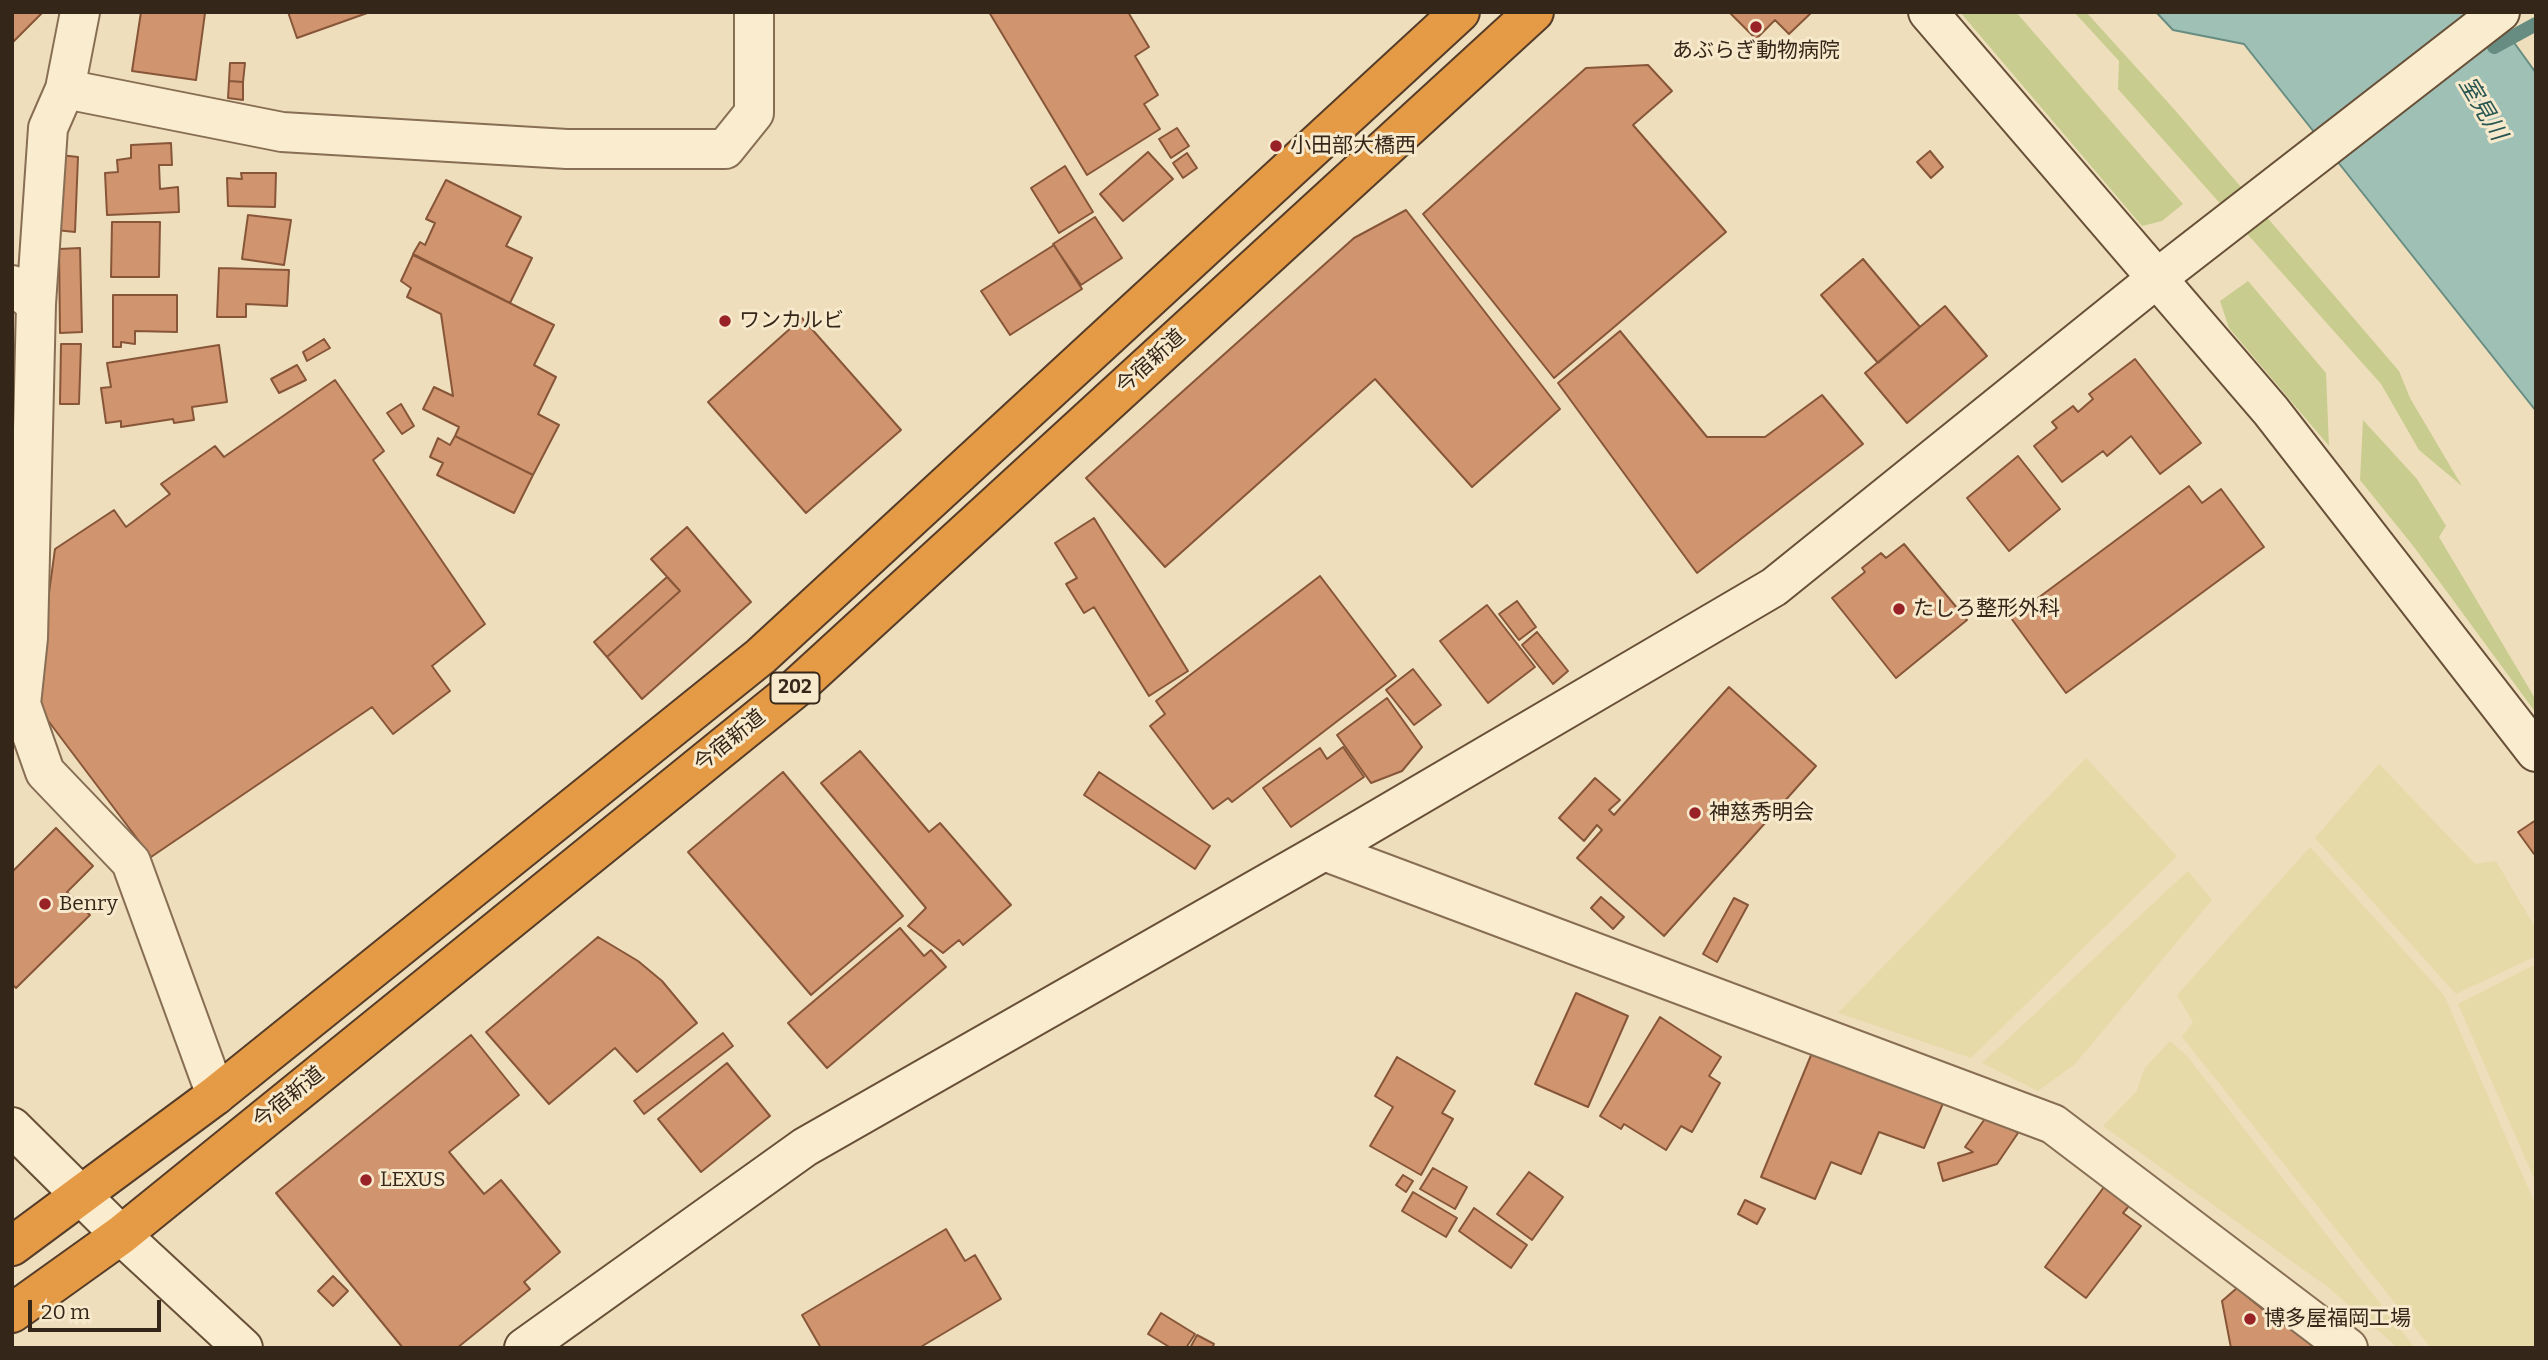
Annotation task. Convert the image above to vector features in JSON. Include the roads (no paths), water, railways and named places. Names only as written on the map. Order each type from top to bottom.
[{"type":"highway","name":"202","points":[[12,1246],[216,1095],[761,656],[1460,12]]},
{"type":"highway","name":"今宿新道","points":[[12,1313],[121,1235],[796,688],[1534,12]]},
{"type":"street","points":[[80,12],[65,89],[48,128],[24,295],[20,704],[45,772],[131,862],[216,1095]]},
{"type":"street","points":[[65,89],[282,132],[567,149],[725,149],[754,113],[754,12]]},
{"type":"street","points":[[1928,12],[2271,411],[2454,643],[2536,752]]},
{"type":"street","points":[[523,1348],[805,1147],[1324,851],[1774,587],[2156,279],[2500,12]]},
{"type":"street","points":[[1324,851],[2053,1124],[2348,1348]]},
{"type":"street","points":[[12,1127],[121,1235],[243,1348]]},
{"type":"water","name":"室見川","points":[[2156,12],[2492,12],[2536,73],[2536,411],[2244,44],[2173,30]]},
{"type":"waterway","points":[[2494,47],[2536,24]]},
{"type":"place","name":"あぶらぎ動物病院","points":[[1756,27]]},
{"type":"place","name":"小田部大橋西","points":[[1276,146]]},
{"type":"place","name":"ワンカルビ","points":[[725,321]]},
{"type":"place","name":"たしろ整形外科","points":[[1899,609]]},
{"type":"place","name":"神慈秀明会","points":[[1695,813]]},
{"type":"place","name":"Benry","points":[[45,904]]},
{"type":"place","name":"LEXUS","points":[[366,1180]]},
{"type":"place","name":"博多屋福岡工場","points":[[2250,1319]]}]
